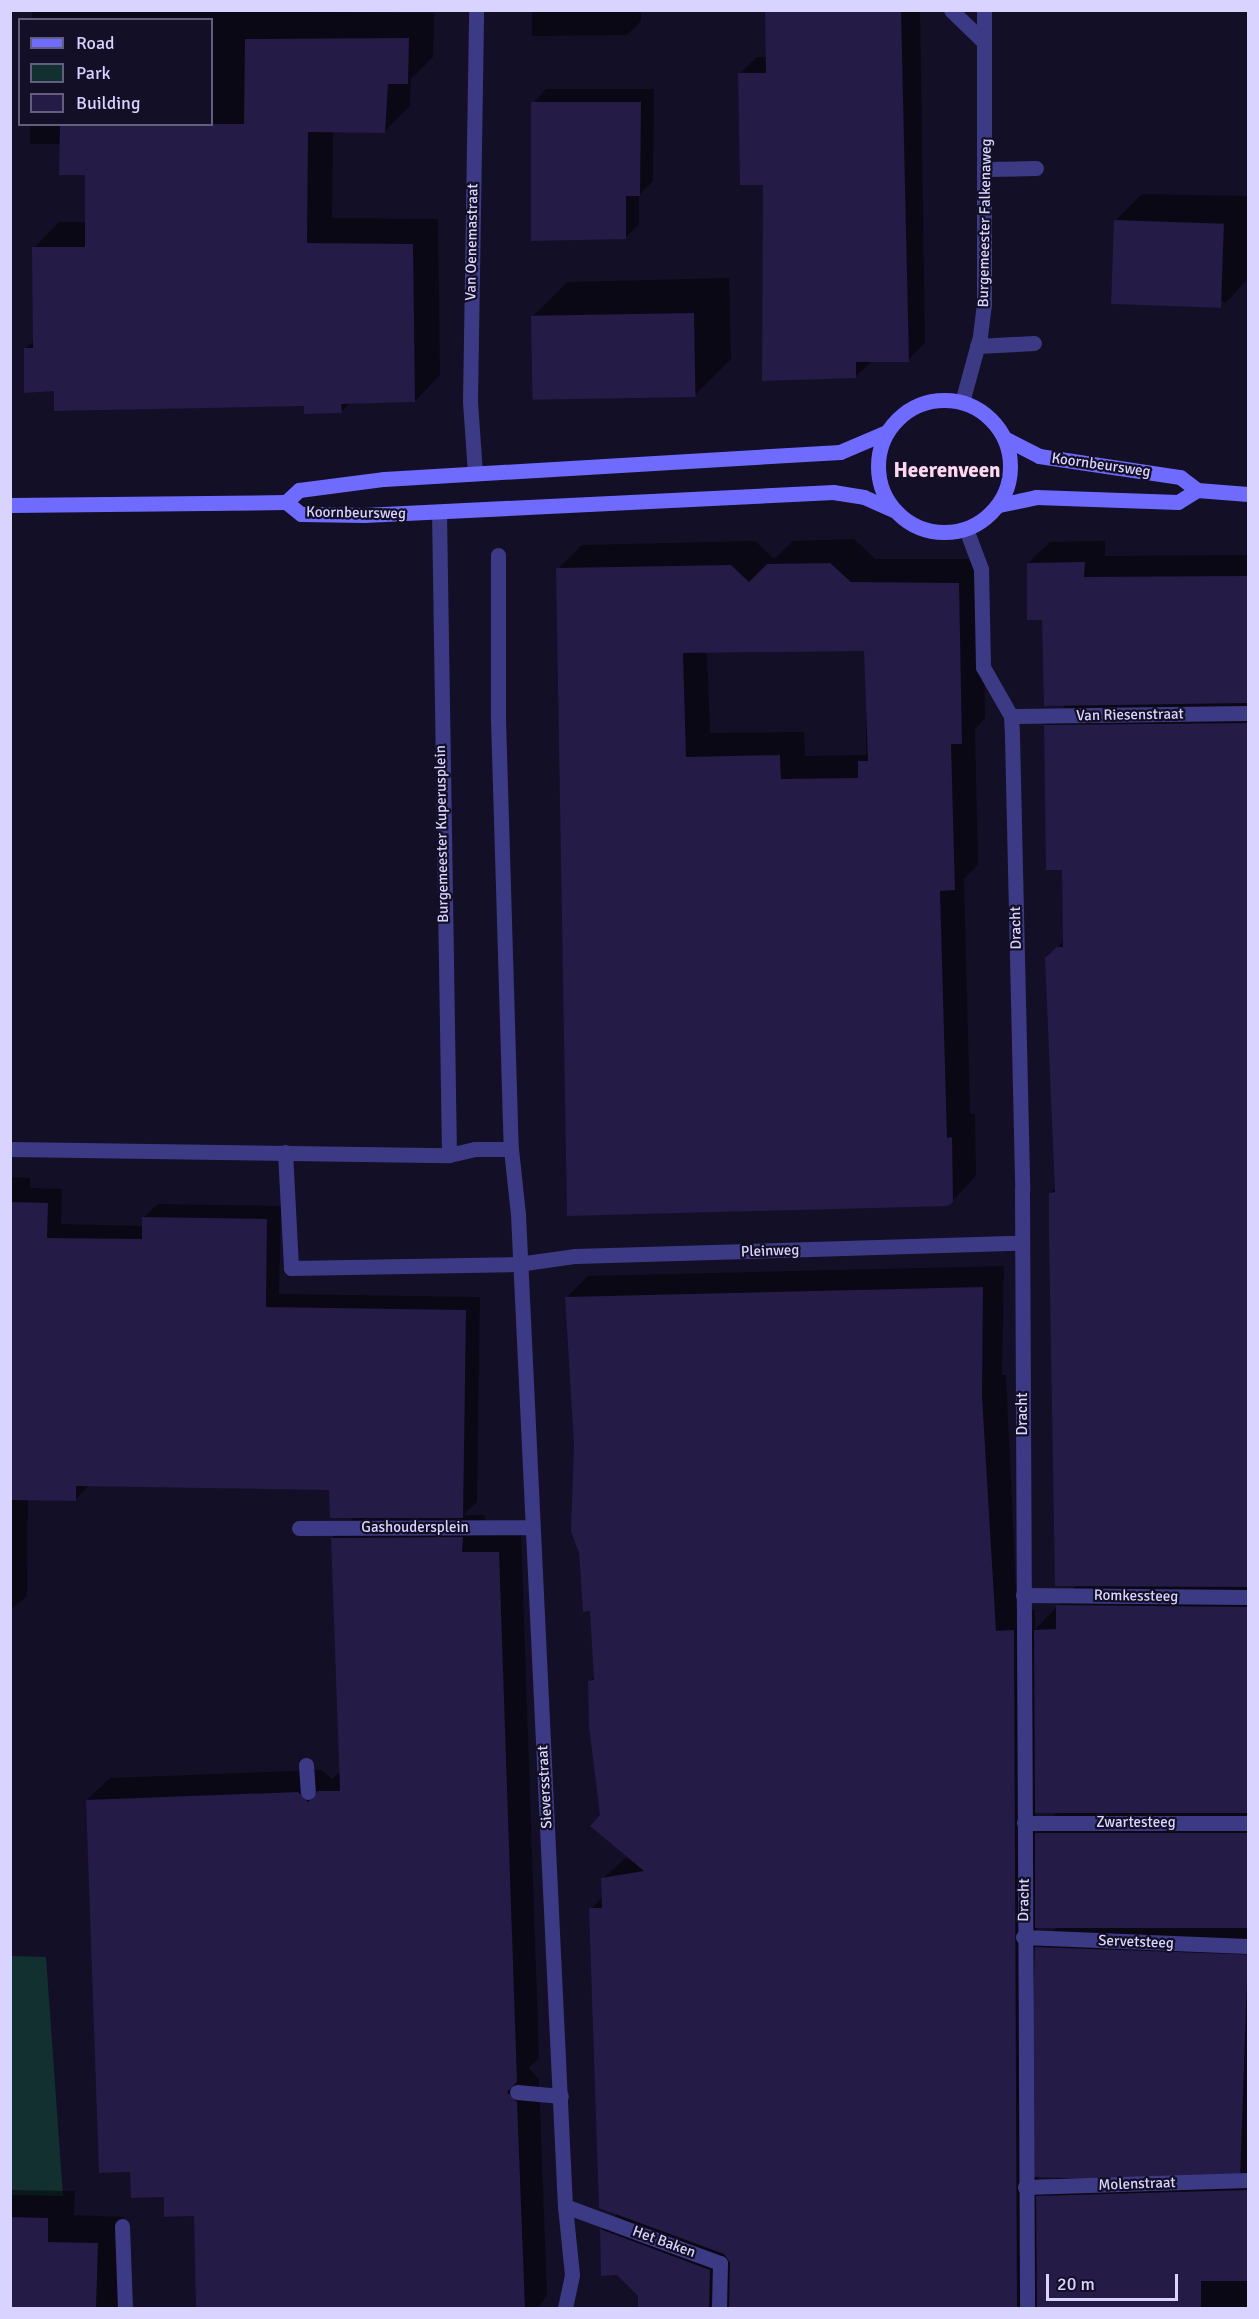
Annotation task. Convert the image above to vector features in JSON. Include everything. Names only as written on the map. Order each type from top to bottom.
[{"type":"main road","points":[[940,400],[962,402],[991,420],[1004,438],[1010,473],[999,505],[966,529],[953,533],[927,531],[893,510],[878,471],[878,458],[887,432],[901,415],[920,405],[940,400]]},
{"type":"main road","name":"Koornbeursweg","points":[[887,432],[861,446],[819,454],[364,480],[299,490],[286,502],[301,514],[439,512],[820,491],[848,493],[893,510]]},
{"type":"main road","name":"Koornbeursweg","points":[[1004,438],[1039,456],[1180,477],[1197,490],[1248,494]]},
{"type":"main road","name":"Koornbeursweg","points":[[999,505],[1036,497],[1178,502],[1197,490]]},
{"type":"main road","points":[[10,505],[286,502]]},
{"type":"street","name":"Van Oenemastraat","points":[[475,473],[470,401],[476,10]]},
{"type":"street","points":[[951,10],[984,42]]},
{"type":"street","name":"Burgemeester Falkenaweg","points":[[962,402],[977,346],[984,303],[986,169],[984,10]]},
{"type":"street","points":[[986,169],[1036,168]]},
{"type":"street","points":[[977,346],[1034,343]]},
{"type":"street","name":"Burgemeester Kuperusplein","points":[[439,512],[449,1155]]},
{"type":"street","name":"Dracht","points":[[966,529],[981,568],[983,667],[1011,716],[1022,1243],[1023,1937],[1027,2308]]},
{"type":"street","points":[[285,1152],[291,1268],[518,1264],[518,1214],[511,1149],[498,719],[498,555]]},
{"type":"street","name":"Van Riesenstraat","points":[[1011,716],[1248,713]]},
{"type":"street","points":[[10,1149],[449,1155],[475,1149],[511,1149]]},
{"type":"street","name":"Pleinweg","points":[[518,1264],[575,1256],[1022,1243]]},
{"type":"street","name":"Sieversstraat","points":[[518,1264],[565,2206],[572,2275],[565,2308]]},
{"type":"street","name":"Gashoudersplein","points":[[299,1528],[531,1527]]},
{"type":"street","name":"Romkessteeg","points":[[1023,1595],[1248,1597]]},
{"type":"street","points":[[306,1765],[308,1792]]},
{"type":"street","name":"Zwartesteeg","points":[[1024,1823],[1248,1823]]},
{"type":"street","name":"Servetsteeg","points":[[1023,1937],[1248,1946]]},
{"type":"street","points":[[517,2092],[561,2096]]},
{"type":"street","name":"Molenstraat","points":[[1025,2187],[1248,2180]]},
{"type":"street","name":"Het Baken","points":[[565,2206],[720,2263],[719,2308]]},
{"type":"street","points":[[122,2226],[125,2308]]},
{"type":"green space","points":[[11,1956],[46,1957],[63,2196],[11,2195]]},
{"type":"building","points":[[765,10],[901,10],[909,362],[856,362],[856,378],[762,381],[763,185],[740,185],[738,73],[766,73]]},
{"type":"building","points":[[409,38],[408,84],[388,84],[385,133],[308,132],[307,243],[413,244],[415,402],[341,404],[342,413],[304,414],[304,406],[54,411],[54,391],[24,393],[24,348],[33,348],[32,247],[85,247],[85,175],[59,175],[60,126],[244,124],[245,39]]},
{"type":"building","points":[[531,102],[641,102],[640,196],[626,196],[626,239],[531,241]]},
{"type":"building","points":[[1114,220],[1224,224],[1221,308],[1111,304]]},
{"type":"building","points":[[694,313],[695,397],[532,400],[531,316]]},
{"type":"building","points":[[1085,562],[1084,577],[1248,576],[1248,703],[1044,706],[1042,620],[1027,620],[1027,563]]},
{"type":"building","points":[[830,563],[851,582],[959,583],[962,744],[951,744],[955,890],[940,891],[947,1138],[952,1137],[953,1202],[948,1206],[567,1216],[556,568],[731,565],[749,582],[767,564]],"holes":[[[864,651],[868,761],[858,761],[858,778],[781,779],[780,755],[686,757],[683,653]]]},
{"type":"building","points":[[1248,723],[1248,1587],[1055,1586],[1049,1193],[1055,1192],[1045,958],[1057,947],[1063,947],[1062,870],[1046,870],[1044,725]]},
{"type":"building","points":[[10,1202],[48,1203],[47,1238],[142,1239],[142,1217],[267,1219],[266,1307],[466,1310],[463,1518],[330,1518],[329,1490],[76,1486],[76,1501],[10,1500]]},
{"type":"building","points":[[983,1287],[982,1396],[996,1631],[1014,1630],[1017,2308],[729,2308],[730,2263],[724,2254],[599,2208],[589,1908],[602,1908],[601,1878],[644,1871],[590,1826],[600,1815],[589,1727],[588,1681],[594,1680],[590,1611],[583,1612],[579,1553],[571,1531],[574,1444],[565,1297]]},
{"type":"building","points":[[463,1537],[462,1552],[499,1552],[517,2082],[507,2092],[517,2102],[525,2308],[196,2308],[194,2216],[164,2217],[164,2197],[131,2198],[130,2172],[99,2173],[86,1800],[298,1792],[308,1802],[318,1791],[340,1791],[331,1538]]},
{"type":"building","points":[[1056,1605],[1248,1607],[1248,1813],[1035,1813],[1034,1630],[1056,1629]]},
{"type":"building","points":[[1035,1833],[1248,1833],[1248,1928],[1035,1928]]},
{"type":"building","points":[[1035,1947],[1248,1954],[1240,2184],[1027,2177]]},
{"type":"building","points":[[1248,2190],[1248,2281],[1201,2281],[1201,2308],[1037,2308],[1036,2196]]},
{"type":"building","points":[[10,2217],[48,2218],[48,2242],[98,2243],[96,2308],[10,2308]]},
{"type":"building","points":[[600,2229],[710,2270],[709,2308],[638,2308],[638,2296],[617,2275],[601,2276]]},
{"type":"district","name":"Heerenveen","points":[[947,470]]}]
